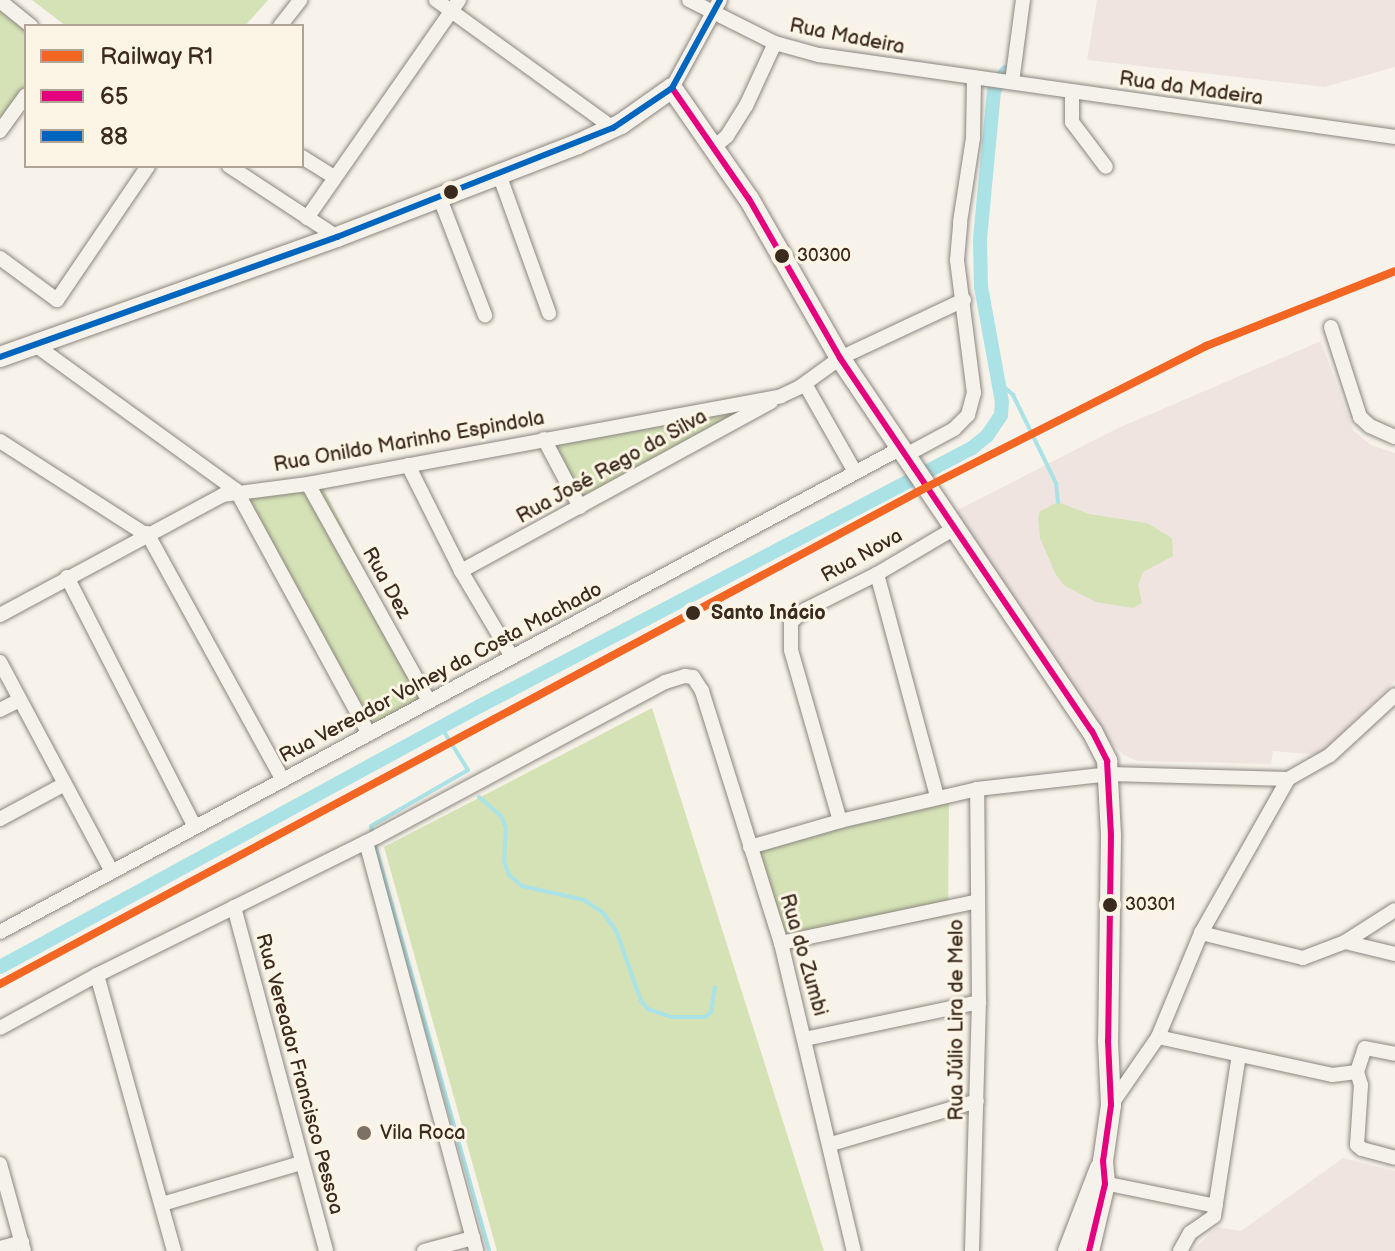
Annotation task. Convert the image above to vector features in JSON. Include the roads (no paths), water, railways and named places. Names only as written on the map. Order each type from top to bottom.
[{"type":"street","points":[[282,24],[300,0]]},
{"type":"street","points":[[436,0],[455,5],[613,128]]},
{"type":"street","name":"Rua Madeira","points":[[689,0],[775,43],[831,57],[977,78]]},
{"type":"street","points":[[0,357],[337,237],[613,128],[672,88],[720,0]]},
{"type":"street","points":[[1009,82],[1023,0]]},
{"type":"street","points":[[0,1],[29,24]]},
{"type":"street","points":[[307,218],[455,5]]},
{"type":"street","points":[[714,147],[727,136],[746,106],[775,43]]},
{"type":"street","name":"Rua da Madeira","points":[[977,78],[1395,137]]},
{"type":"street","name":"Rua Vereador Volney da Costa Machado","points":[[0,932],[855,472],[910,462],[954,429],[968,415],[974,393],[957,260],[973,138],[977,78]]},
{"type":"street","points":[[672,88],[749,199],[840,358],[1092,731],[1110,774],[1108,1041],[1111,1105],[1089,1251]]},
{"type":"street","points":[[1072,92],[1072,122],[1106,167]]},
{"type":"street","points":[[0,131],[24,98]]},
{"type":"street","points":[[304,158],[334,177]]},
{"type":"street","points":[[0,258],[57,300],[147,168]]},
{"type":"street","points":[[232,168],[337,237]]},
{"type":"street","points":[[499,174],[549,313]]},
{"type":"street","points":[[439,196],[485,315]]},
{"type":"street","name":"Rua Onildo Marinho Espindola","points":[[0,615],[146,534],[236,490],[308,484],[781,396],[805,384],[840,358],[964,300]]},
{"type":"street","points":[[1331,327],[1360,417],[1370,426],[1395,437]]},
{"type":"street","points":[[34,344],[236,490],[369,734]]},
{"type":"street","points":[[805,384],[855,472]]},
{"type":"street","name":"Rua José Rego da Silva","points":[[461,571],[781,396]]},
{"type":"street","points":[[544,439],[580,507]]},
{"type":"street","points":[[0,441],[146,534],[283,780]]},
{"type":"street","points":[[408,465],[461,571],[512,657]]},
{"type":"street","name":"Rua Dez","points":[[308,484],[429,701]]},
{"type":"street","name":"Rua Nova","points":[[840,821],[791,650],[791,622],[805,610],[877,574],[955,528]]},
{"type":"street","points":[[877,574],[937,797]]},
{"type":"street","points":[[67,577],[195,827]]},
{"type":"street","points":[[0,662],[112,872]]},
{"type":"street","name":"Rua do Zumbi","points":[[371,839],[665,682],[693,677],[702,691],[781,943],[854,1251]]},
{"type":"street","points":[[1111,1105],[1158,1037],[1201,933],[1288,779],[1330,755],[1395,695]]},
{"type":"street","points":[[0,710],[20,700]]},
{"type":"street","points":[[750,847],[840,821],[977,789],[1110,774],[1288,779]]},
{"type":"street","points":[[0,819],[63,785]]},
{"type":"street","name":"Rua Júlio Lira de Melo","points":[[972,1251],[979,1002],[977,789]]},
{"type":"street","points":[[0,1028],[97,975],[371,839],[475,1244],[424,1251]]},
{"type":"street","points":[[781,943],[978,901]]},
{"type":"street","name":"Rua Vereador Francisco Pessoa","points":[[234,907],[326,1251]]},
{"type":"street","points":[[1201,933],[1303,958],[1345,942],[1395,910]]},
{"type":"street","points":[[1345,942],[1395,954]]},
{"type":"street","points":[[97,975],[174,1251]]},
{"type":"street","points":[[805,1039],[979,1002]]},
{"type":"street","points":[[1158,1037],[1319,1074],[1357,1072]]},
{"type":"street","points":[[1395,1054],[1365,1048],[1357,1072],[1361,1085],[1357,1145],[1395,1158]]},
{"type":"street","points":[[1180,1251],[1190,1233],[1214,1216],[1239,1055]]},
{"type":"street","points":[[831,1144],[977,1101]]},
{"type":"street","points":[[162,1204],[301,1163]]},
{"type":"street","points":[[0,1164],[23,1246],[0,1248]]},
{"type":"street","points":[[1099,1182],[1216,1206]]},
{"type":"street","points":[[1068,1251],[1099,1182]]},
{"type":"waterway","points":[[0,967],[480,706],[972,448],[987,436],[1001,415],[1002,402],[981,287],[980,239],[994,90],[1006,72]]},
{"type":"waterway","points":[[996,380],[1013,395],[1056,483],[1058,502]]},
{"type":"waterway","points":[[372,833],[371,826],[468,770],[441,727]]},
{"type":"waterway","points":[[479,797],[501,816],[506,828],[504,861],[509,875],[522,886],[584,900],[603,913],[616,930],[641,1001],[648,1009],[671,1017],[705,1017],[711,1012],[715,987]]},
{"type":"waterway","points":[[374,841],[489,1251]]},
{"type":"rail line","name":"R1","points":[[0,984],[927,487],[1206,346],[1395,271]]},
{"type":"place","name":"30300","points":[[782,256]]},
{"type":"place","name":"Santo Inácio","points":[[693,613]]},
{"type":"place","name":"30301","points":[[1110,905]]},
{"type":"place","name":"Vila Roca","points":[[364,1133]]}]
